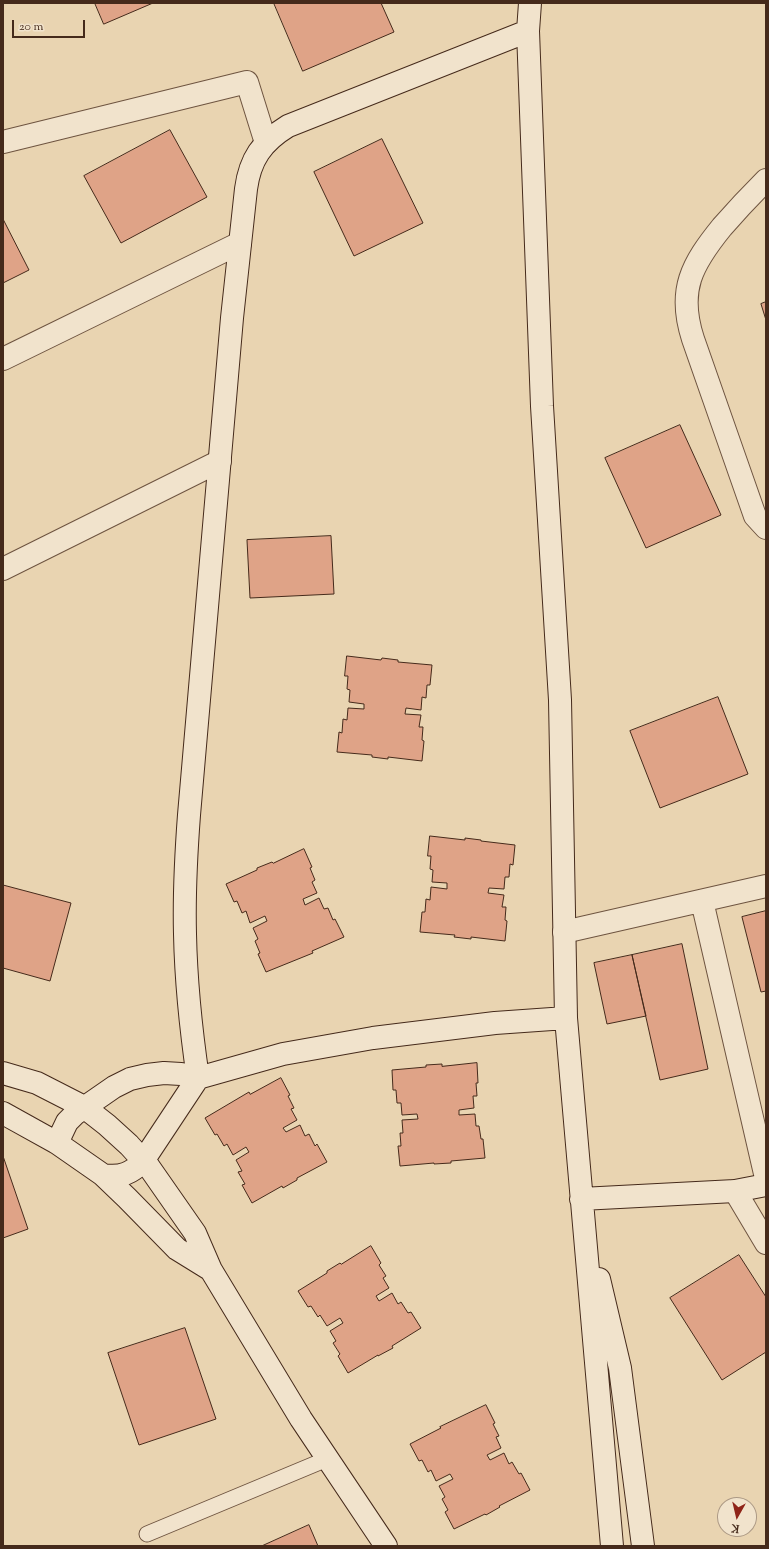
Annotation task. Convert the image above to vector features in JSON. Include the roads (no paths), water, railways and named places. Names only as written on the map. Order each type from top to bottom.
[{"type":"street","points":[[523,3],[528,31]]},
{"type":"street","points":[[530,3],[528,31],[542,406],[560,700],[566,1018],[612,1546]]},
{"type":"street","points":[[103,1176],[121,1176],[130,1173],[143,1160],[198,1078],[191,1030],[187,982],[185,874],[220,460],[240,244],[248,177],[257,154],[276,133],[288,126],[528,31]]},
{"type":"street","points":[[3,142],[247,82],[266,143]]},
{"type":"street","points":[[766,180],[732,216],[705,248],[696,262],[690,278],[686,310],[688,324],[693,339],[755,516],[766,528]]},
{"type":"street","points":[[3,359],[240,244]]},
{"type":"street","points":[[3,569],[220,460]]},
{"type":"street","points":[[564,932],[766,886]]},
{"type":"street","points":[[702,901],[766,1178]]},
{"type":"street","points":[[57,1143],[67,1122],[84,1107],[114,1087],[130,1079],[164,1073],[181,1074],[198,1078],[283,1054],[373,1038],[488,1023],[566,1018]]},
{"type":"street","points":[[3,1072],[37,1083],[84,1107],[107,1125],[143,1160],[185,1216],[195,1233],[211,1270],[301,1419],[386,1546]]},
{"type":"street","points":[[3,1113],[57,1143],[103,1176],[177,1249],[211,1270]]},
{"type":"street","points":[[581,1199],[735,1191],[766,1185]]},
{"type":"street","points":[[735,1191],[766,1243]]},
{"type":"street","points":[[581,1199],[620,1368],[643,1546]]},
{"type":"lane","points":[[147,1534],[327,1458]]}]
